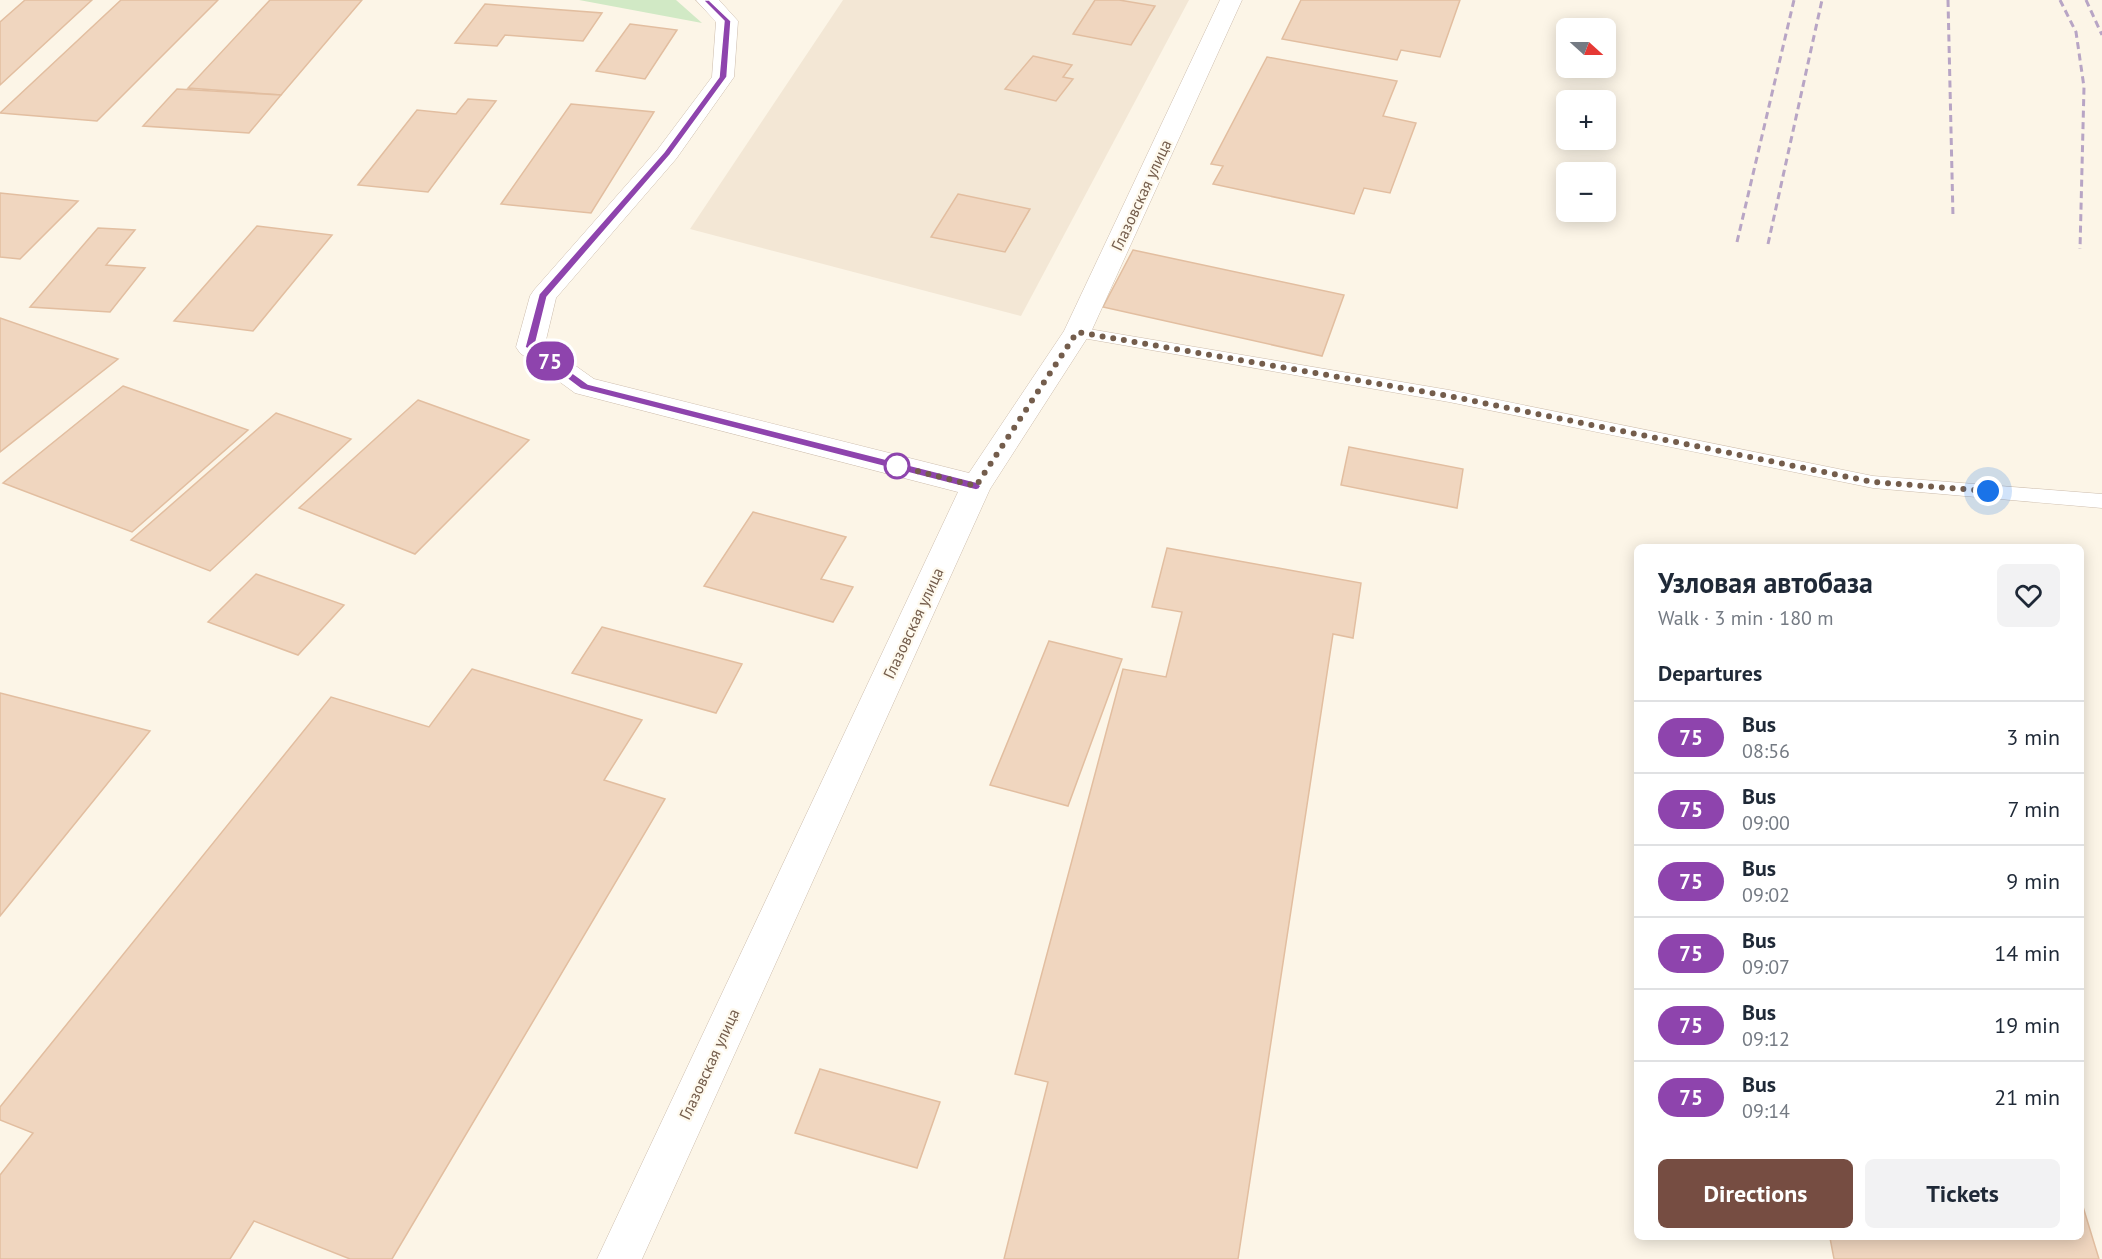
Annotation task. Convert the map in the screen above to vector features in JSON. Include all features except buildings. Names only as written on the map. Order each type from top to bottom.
[{"type":"street","points":[[707,0],[728,21],[723,77],[667,154],[543,296],[530,347],[585,386],[976,486]]},
{"type":"street","name":"Глазовская улица","points":[[618,1259],[976,486],[1077,332],[1231,0]]},
{"type":"lane","points":[[1077,332],[1449,396],[1873,482],[2102,501]]},
{"type":"shaded area","points":[[843,0],[1189,0],[1021,316],[690,229]]},
{"type":"green space","points":[[579,0],[676,0],[702,23]]},
{"type":"railway","points":[[1737,242],[1794,0]]},
{"type":"railway","points":[[1768,244],[1822,0]]},
{"type":"railway","points":[[1948,0],[1953,217]]},
{"type":"railway","points":[[2060,0],[2076,32],[2084,87],[2080,249]]},
{"type":"railway","points":[[2086,0],[2102,35]]},
{"type":"bus line","name":"75","points":[[707,0],[728,21],[723,77],[667,154],[543,296],[530,347],[585,386],[976,486]]},
{"type":"route","points":[[897,466],[976,486],[1077,332],[1449,396],[1873,482],[1988,491]]}]
